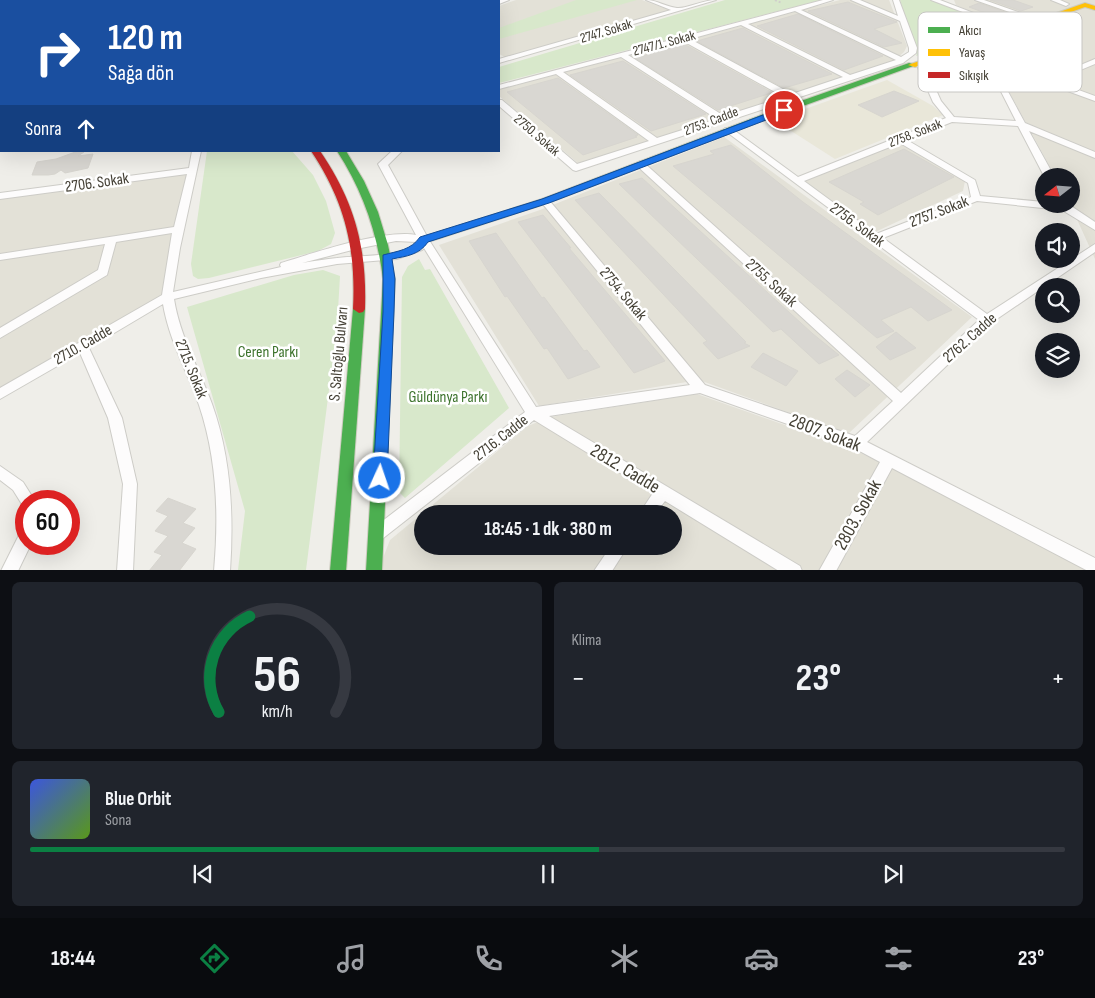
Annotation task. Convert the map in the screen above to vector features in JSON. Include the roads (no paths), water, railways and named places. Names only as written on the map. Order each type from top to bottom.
[{"type":"street","points":[[649,0],[677,10]]},
{"type":"street","name":"2747. Sokak","points":[[500,62],[714,0]]},
{"type":"street","name":"2747/1. Sokak","points":[[500,87],[830,0]]},
{"type":"street","points":[[854,0],[901,19]]},
{"type":"street","points":[[556,71],[656,142],[902,60],[912,53],[913,48],[901,19],[896,0]]},
{"type":"street","points":[[934,0],[966,12]]},
{"type":"street","points":[[978,0],[1016,12]]},
{"type":"street","points":[[1054,0],[1066,4]]},
{"type":"street","name":"2753. Cadde","points":[[1065,12],[1085,5],[1095,8]]},
{"type":"street","points":[[795,9],[902,60]]},
{"type":"street","points":[[742,23],[850,78]]},
{"type":"street","points":[[683,38],[791,97]]},
{"type":"street","points":[[621,54],[724,119]]},
{"type":"street","points":[[1082,67],[1095,61]]},
{"type":"street","name":"2753. Cadde","points":[[424,240],[545,201],[728,130],[918,64]]},
{"type":"street","points":[[933,92],[937,102],[951,119]]},
{"type":"street","points":[[1004,92],[1045,168]]},
{"type":"street","points":[[1075,92],[1095,99]]},
{"type":"street","name":"2750. Sokak","points":[[500,103],[576,168],[656,142]]},
{"type":"street","name":"2758. Sokak","points":[[796,181],[951,119],[1021,124],[1095,155]]},
{"type":"street","name":"2756. Sokak","points":[[728,130],[987,320]]},
{"type":"street","points":[[900,139],[972,182],[976,198],[1035,203]]},
{"type":"street","name":"2715. Sokak","points":[[196,152],[194,170],[178,228],[167,298],[171,319],[206,405],[219,454],[225,497],[225,542],[222,570]]},
{"type":"street","name":"S. Saltoğlu Bulvarı","points":[[316,152],[342,191],[359,244],[361,259],[360,296],[338,570]]},
{"type":"street","points":[[342,152],[367,193],[384,241],[389,279],[374,570]]},
{"type":"street","name":"2716. Cadde","points":[[377,534],[533,413],[424,240],[383,164],[397,152]]},
{"type":"street","name":"2755. Sokak","points":[[640,164],[901,401]]},
{"type":"street","name":"2706. Sokak","points":[[0,196],[194,170]]},
{"type":"street","points":[[0,185],[14,194]]},
{"type":"street","name":"2757. Sokak","points":[[874,238],[976,198]]},
{"type":"street","name":"2754. Sokak","points":[[545,201],[700,388]]},
{"type":"street","points":[[1075,213],[1095,226]]},
{"type":"street","points":[[0,257],[178,228]]},
{"type":"street","points":[[261,274],[274,268],[359,244],[412,236],[424,240]]},
{"type":"street","points":[[0,334],[103,272],[111,239]]},
{"type":"street","name":"2710. Cadde","points":[[0,394],[82,345],[167,298],[261,274],[361,259],[387,258],[413,251],[424,240]]},
{"type":"street","name":"2762. Cadde","points":[[857,443],[987,320],[1092,251]]},
{"type":"street","points":[[82,345],[116,418],[130,484],[125,570]]},
{"type":"street","name":"2807. Sokak","points":[[533,413],[700,388],[857,443],[1095,566]]},
{"type":"street","name":"2812. Cadde","points":[[533,413],[794,570]]},
{"type":"street","name":"2803. Sokak","points":[[827,570],[889,460]]},
{"type":"street","points":[[0,472],[21,490]]},
{"type":"street","points":[[653,505],[663,492]]},
{"type":"street","points":[[9,570],[17,555]]},
{"type":"street","points":[[602,570],[613,555]]},
{"type":"park label","name":"Ceren Parkı","points":[[268,352]]},
{"type":"park label","name":"Güldünya Parkı","points":[[448,397]]}]
